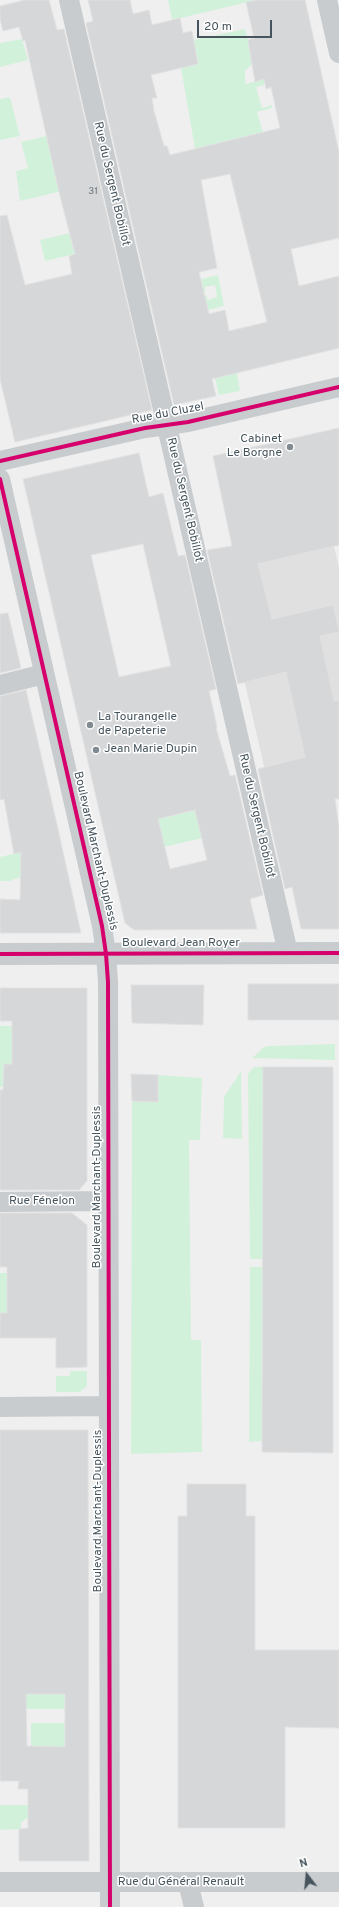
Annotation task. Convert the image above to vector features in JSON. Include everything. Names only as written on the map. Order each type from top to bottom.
[{"type":"street","name":"Rue du Sergent Bobillot","points":[[69,0],[288,953]]},
{"type":"street","points":[[327,0],[339,53]]},
{"type":"street","name":"Rue du Cluzel","points":[[0,461],[167,425],[188,422],[339,387]]},
{"type":"street","name":"Boulevard Marchant-Duplessis","points":[[0,479],[102,926],[106,954],[108,982],[110,1907]]},
{"type":"street","points":[[0,685],[44,674]]},
{"type":"street","name":"Boulevard Jean Royer","points":[[0,954],[339,953]]},
{"type":"street","name":"Rue Fénelon","points":[[0,1202],[108,1201]]},
{"type":"street","points":[[0,1407],[108,1406]]},
{"type":"street","name":"Rue du Général Renault","points":[[0,1882],[339,1882]]},
{"type":"street","points":[[188,1883],[194,1907]]},
{"type":"shaded area","points":[[339,493],[339,545],[334,546],[339,568],[339,772],[269,788],[214,549],[232,546]]},
{"type":"green space","points":[[168,0],[257,0],[172,20]]},
{"type":"green space","points":[[245,29],[255,61],[245,71],[245,84],[264,79],[265,85],[256,87],[262,108],[272,105],[272,108],[257,112],[263,132],[195,149],[181,68],[198,64],[194,40]]},
{"type":"green space","points":[[22,39],[28,60],[0,67],[0,43]]},
{"type":"green space","points":[[10,97],[20,136],[0,140],[0,99]]},
{"type":"green space","points":[[47,136],[92,184],[20,201],[16,171],[28,168],[21,142]]},
{"type":"green space","points":[[70,233],[75,254],[45,261],[40,240]]},
{"type":"green space","points":[[218,275],[224,306],[204,311],[196,297],[206,295],[208,300],[217,297],[215,285],[205,287],[205,292],[195,294],[195,289],[203,287],[201,279]]},
{"type":"green space","points":[[231,339],[240,391],[219,395],[207,345]]},
{"type":"green space","points":[[204,808],[211,836],[164,847],[157,819]]},
{"type":"green space","points":[[21,852],[21,877],[9,881],[0,881],[0,857]]},
{"type":"green space","points":[[0,1026],[12,1026],[12,1064],[4,1064],[3,1074],[12,1086],[0,1087]]},
{"type":"green space","points":[[335,1044],[335,1060],[252,1058],[264,1047]]},
{"type":"green space","points":[[254,1067],[263,1067],[263,1259],[250,1259],[248,1074]]},
{"type":"green space","points":[[241,1071],[242,1139],[223,1138],[224,1097]]},
{"type":"green space","points":[[158,1075],[202,1078],[200,1140],[189,1140],[191,1340],[201,1340],[202,1452],[131,1454],[132,1101],[158,1102]]},
{"type":"green space","points":[[250,1267],[263,1267],[262,1441],[249,1442]]},
{"type":"green space","points":[[0,1273],[7,1273],[7,1313],[0,1313]]},
{"type":"green space","points":[[70,1371],[87,1371],[87,1386],[80,1392],[56,1392],[56,1376],[70,1376]]},
{"type":"green space","points":[[0,1666],[74,1694],[88,1709],[16,1709]]},
{"type":"green space","points":[[31,1723],[68,1723],[88,1752],[31,1752]]},
{"type":"green space","points":[[0,1805],[33,1805],[32,1817],[21,1822],[21,1829],[0,1830]]},
{"type":"building","points":[[25,0],[49,0],[57,30],[64,29],[152,410],[15,442],[0,379],[0,216],[7,215],[25,285],[72,274],[69,256],[75,254],[59,192],[25,40],[23,41],[19,27],[3,31],[0,19],[0,6]]},
{"type":"building","points":[[88,0],[130,0],[133,14],[149,10],[152,25],[180,18],[183,33],[192,31],[198,64],[151,75],[157,98],[152,98],[154,111],[164,146],[167,146],[170,155],[280,128],[271,87],[266,89],[264,79],[255,82],[248,40],[254,38],[246,2],[257,0],[305,0],[339,152],[339,238],[291,249],[299,286],[339,276],[339,348],[212,379],[216,396],[174,405],[86,23],[93,21]],"holes":[[[230,174],[267,322],[229,331],[225,310],[209,314],[199,272],[217,268],[201,180]]]},
{"type":"building","points":[[339,428],[339,545],[258,564],[272,619],[333,605],[339,630],[339,632],[320,636],[334,701],[339,700],[339,799],[335,799],[339,828],[339,929],[301,929],[292,887],[285,889],[258,769],[305,757],[286,672],[238,684],[207,550],[232,546],[213,456]]},
{"type":"building","points":[[139,453],[149,497],[163,493],[178,556],[185,555],[216,689],[209,691],[216,728],[230,776],[235,775],[263,895],[250,899],[257,929],[134,930],[125,923],[23,479]],"holes":[[[143,544],[171,666],[119,677],[91,555]],[[195,810],[207,860],[170,869],[158,819]]]},
{"type":"building","points":[[8,613],[21,668],[0,673],[0,614]]},
{"type":"building","points":[[26,690],[81,933],[0,933],[0,899],[20,900],[21,852],[14,854],[4,799],[0,800],[0,696]]},
{"type":"building","points":[[248,984],[339,984],[339,1020],[248,1020]]},
{"type":"building","points":[[131,985],[204,985],[203,1025],[132,1023]]},
{"type":"building","points":[[0,988],[87,988],[87,1181],[79,1190],[0,1190],[0,1090],[3,1090],[4,1064],[12,1064],[12,1021],[0,1021]]},
{"type":"building","points":[[263,1067],[333,1067],[333,1453],[262,1452]]},
{"type":"building","points":[[131,1074],[158,1075],[158,1102],[132,1101]]},
{"type":"building","points":[[0,1213],[72,1213],[87,1225],[87,1367],[56,1368],[56,1338],[0,1338],[0,1313],[7,1313],[7,1267],[0,1267]]},
{"type":"building","points":[[0,1430],[88,1430],[89,1861],[19,1861],[19,1829],[28,1828],[28,1789],[18,1789],[19,1781],[0,1781]],"holes":[[[26,1694],[65,1694],[65,1747],[27,1746]]]},
{"type":"building","points":[[187,1484],[246,1484],[246,1516],[255,1516],[255,1650],[339,1650],[339,1728],[285,1727],[285,1828],[178,1828],[178,1516],[187,1516]]},
{"type":"cycle path","points":[[0,461],[145,428],[188,422],[339,387]]},
{"type":"cycle path","points":[[0,479],[102,926],[106,954],[108,982],[110,1907]]},
{"type":"cycle path","points":[[0,954],[339,953]]},
{"type":"place","name":"Cabinet Le Borgne","points":[[290,447]]},
{"type":"place","name":"La Tourangelle de Papeterie","points":[[90,725]]},
{"type":"place","name":"Jean Marie Dupin","points":[[96,750]]}]
